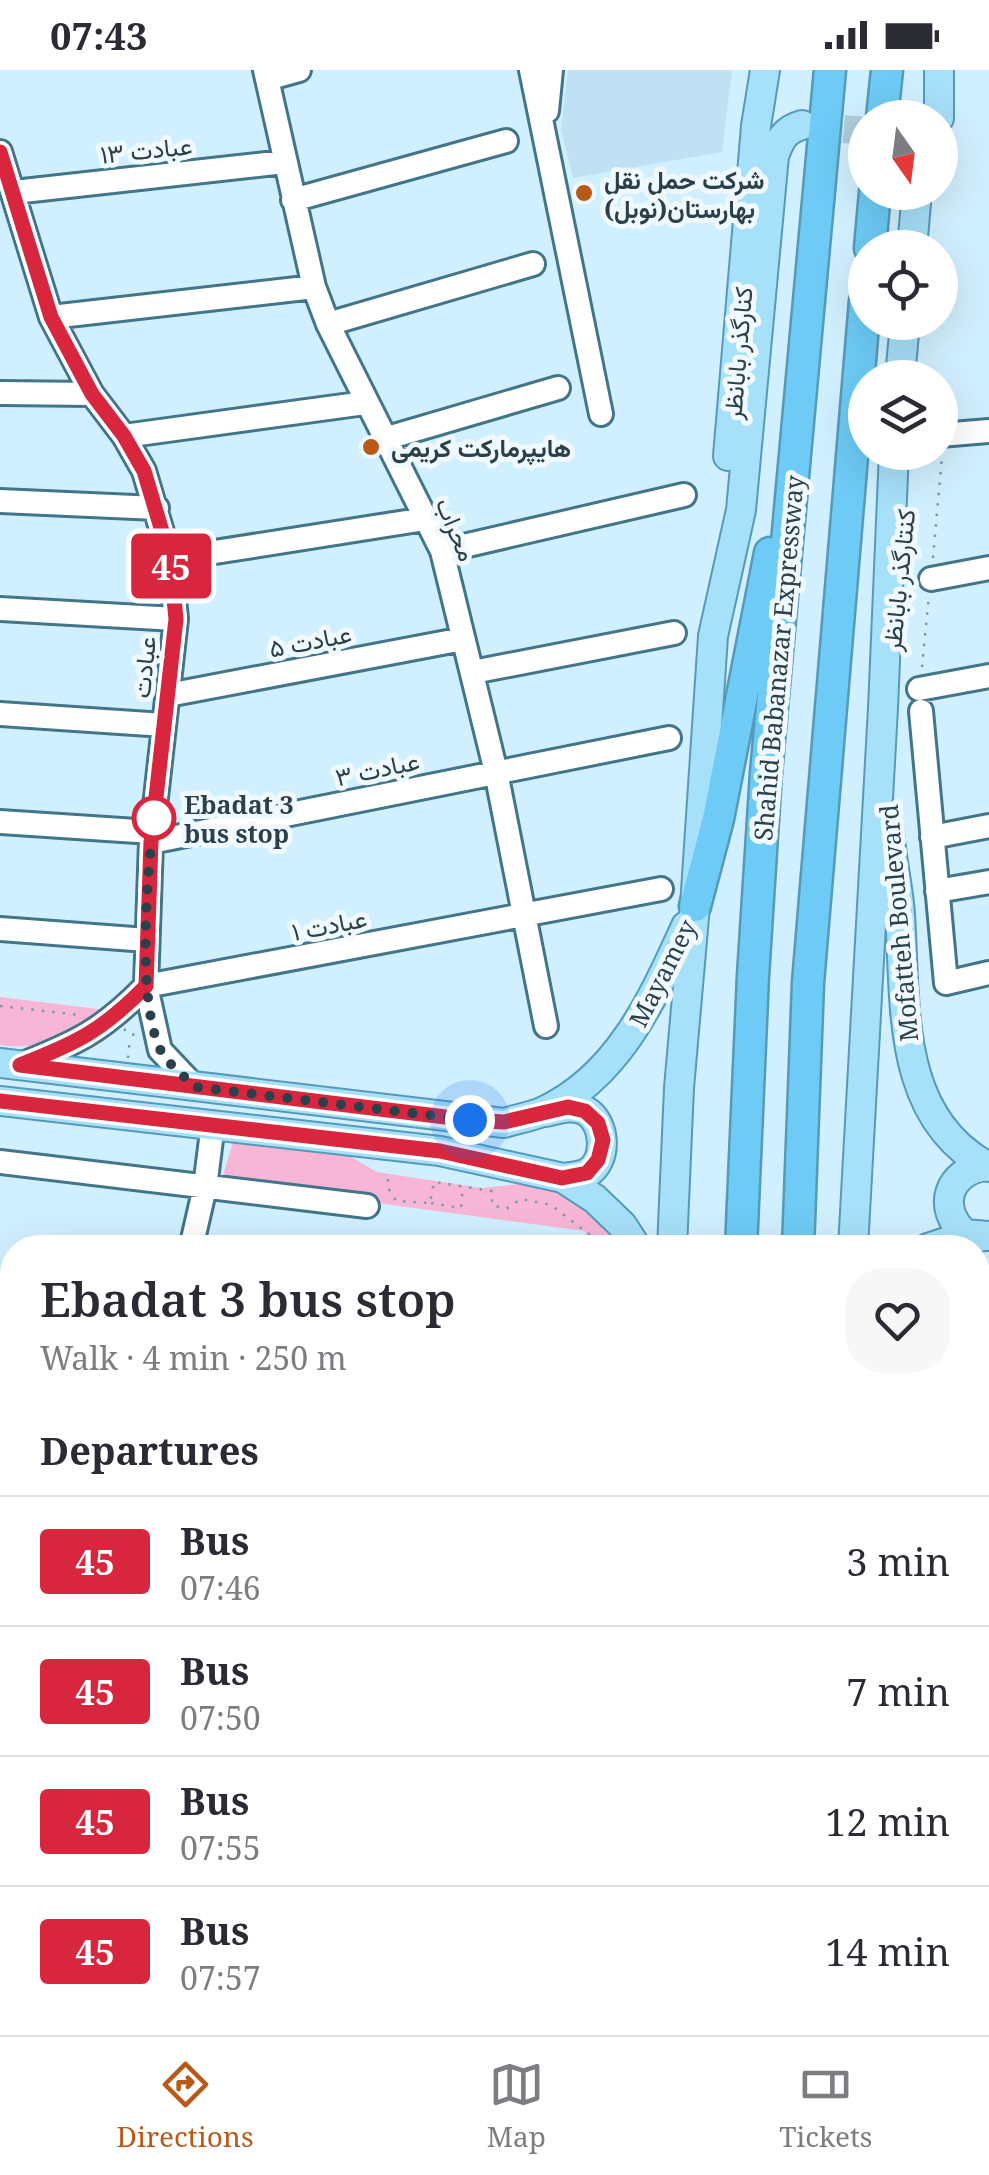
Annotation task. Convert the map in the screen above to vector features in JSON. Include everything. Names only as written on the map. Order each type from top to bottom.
[{"type":"highway","name":"Shahid Babanazar Expressway","points":[[742,1235],[766,773],[830,70]]},
{"type":"highway","points":[[884,100],[887,70]]},
{"type":"highway","points":[[799,1235],[810,946],[862,340]]},
{"type":"highway","points":[[696,906],[718,819],[799,418]]},
{"type":"main road","name":"کنارگذر بابانظر","points":[[713,636],[756,126],[765,70]]},
{"type":"main road","points":[[939,70],[939,100]]},
{"type":"main road","points":[[673,1235],[713,636],[741,510],[774,156],[781,137],[802,125]]},
{"type":"main road","points":[[854,1235],[893,470]]},
{"type":"main road","name":"کنتارگذر بابانظر","points":[[883,708],[910,470]]},
{"type":"main road","name":"Mofatteh Boulevard","points":[[883,708],[889,835],[900,910],[905,1023],[912,1071],[930,1110],[955,1143],[987,1167]]},
{"type":"main road","name":"Mayamey","points":[[10,1064],[504,1122],[542,1112],[589,1082],[626,1044],[653,998],[696,906]]},
{"type":"main road","points":[[0,1101],[440,1151],[562,1178],[595,1199],[629,1235]]},
{"type":"main road","points":[[542,1112],[568,1107],[585,1111],[598,1123],[603,1140],[598,1160],[587,1173],[562,1178]]},
{"type":"main road","points":[[973,1235],[965,1234],[950,1216],[948,1202],[959,1176],[972,1168],[987,1167]]},
{"type":"street","points":[[266,75],[299,70]]},
{"type":"street","points":[[531,70],[601,414]]},
{"type":"street","points":[[544,137],[551,70]]},
{"type":"street","name":"محراب","points":[[266,75],[314,288],[366,403],[442,551],[496,772],[546,1026]]},
{"type":"street","points":[[294,200],[506,141]]},
{"type":"street","name":"عبادت","points":[[0,152],[51,317],[92,394],[124,436],[144,471],[170,558],[176,619],[152,837],[146,986],[160,1050],[195,1087]]},
{"type":"street","name":"عبادت ۱۳","points":[[14,192],[284,162]]},
{"type":"street","points":[[0,232],[26,234]]},
{"type":"street","points":[[328,324],[533,264]]},
{"type":"street","points":[[51,317],[314,288]]},
{"type":"street","points":[[384,439],[558,388]]},
{"type":"street","points":[[0,392],[92,394]]},
{"type":"street","points":[[124,436],[366,403]]},
{"type":"street","points":[[958,434],[989,431]]},
{"type":"street","points":[[442,551],[684,495]]},
{"type":"street","points":[[0,500],[157,508]]},
{"type":"street","points":[[170,558],[425,519]]},
{"type":"street","points":[[931,579],[989,568]]},
{"type":"street","points":[[0,609],[176,619]]},
{"type":"street","points":[[474,672],[674,633]]},
{"type":"street","name":"عبادت ۵","points":[[168,695],[463,640]]},
{"type":"street","points":[[989,676],[920,700],[946,984],[989,973]]},
{"type":"street","points":[[0,714],[164,725]]},
{"type":"street","name":"عبادت ۳","points":[[0,822],[152,837],[669,738]]},
{"type":"street","points":[[932,837],[989,826]]},
{"type":"street","points":[[938,891],[989,882]]},
{"type":"street","name":"عبادت ۱","points":[[146,986],[661,889]]},
{"type":"street","points":[[0,929],[147,940]]},
{"type":"street","points":[[10,1064],[72,1045],[113,1019],[146,986]]},
{"type":"street","points":[[195,1235],[212,1124]]},
{"type":"street","points":[[0,1162],[366,1206]]},
{"type":"path","points":[[388,1178],[387,1186],[396,1201],[460,1208],[464,1186]]},
{"type":"path","points":[[430,1203],[434,1182],[492,1191],[492,1205],[506,1208],[521,1199],[551,1205],[590,1235]]},
{"type":"shaded area","points":[[568,70],[732,70],[722,152],[573,178],[561,129]]},
{"type":"shaded area","points":[[0,997],[106,1010],[57,1039],[31,1046],[0,1045]]},
{"type":"shaded area","points":[[233,1142],[346,1154],[377,1172],[482,1188],[528,1183],[566,1196],[596,1219],[609,1235],[585,1235],[585,1231],[221,1182]]},
{"type":"tunnel","points":[[802,125],[848,129]]},
{"type":"bus line","name":"45","points":[[0,152],[51,317],[92,394],[124,436],[144,471],[170,558],[176,619],[151,842],[146,986],[113,1019],[72,1045],[20,1065],[470,1120],[504,1122],[568,1107],[585,1111],[598,1123],[603,1140],[598,1160],[587,1173],[562,1178],[440,1151],[0,1101]]},
{"type":"place","name":"شرکت حمل نقل بهارستان(نوبل)","points":[[584,193]]},
{"type":"place","name":"هایپرمارکت کریمی","points":[[371,447]]},
{"type":"place","name":"Ebadat 3 bus stop","points":[[154,818]]},
{"type":"route","points":[[154,818],[146,986],[160,1050],[195,1087],[470,1120]]}]
